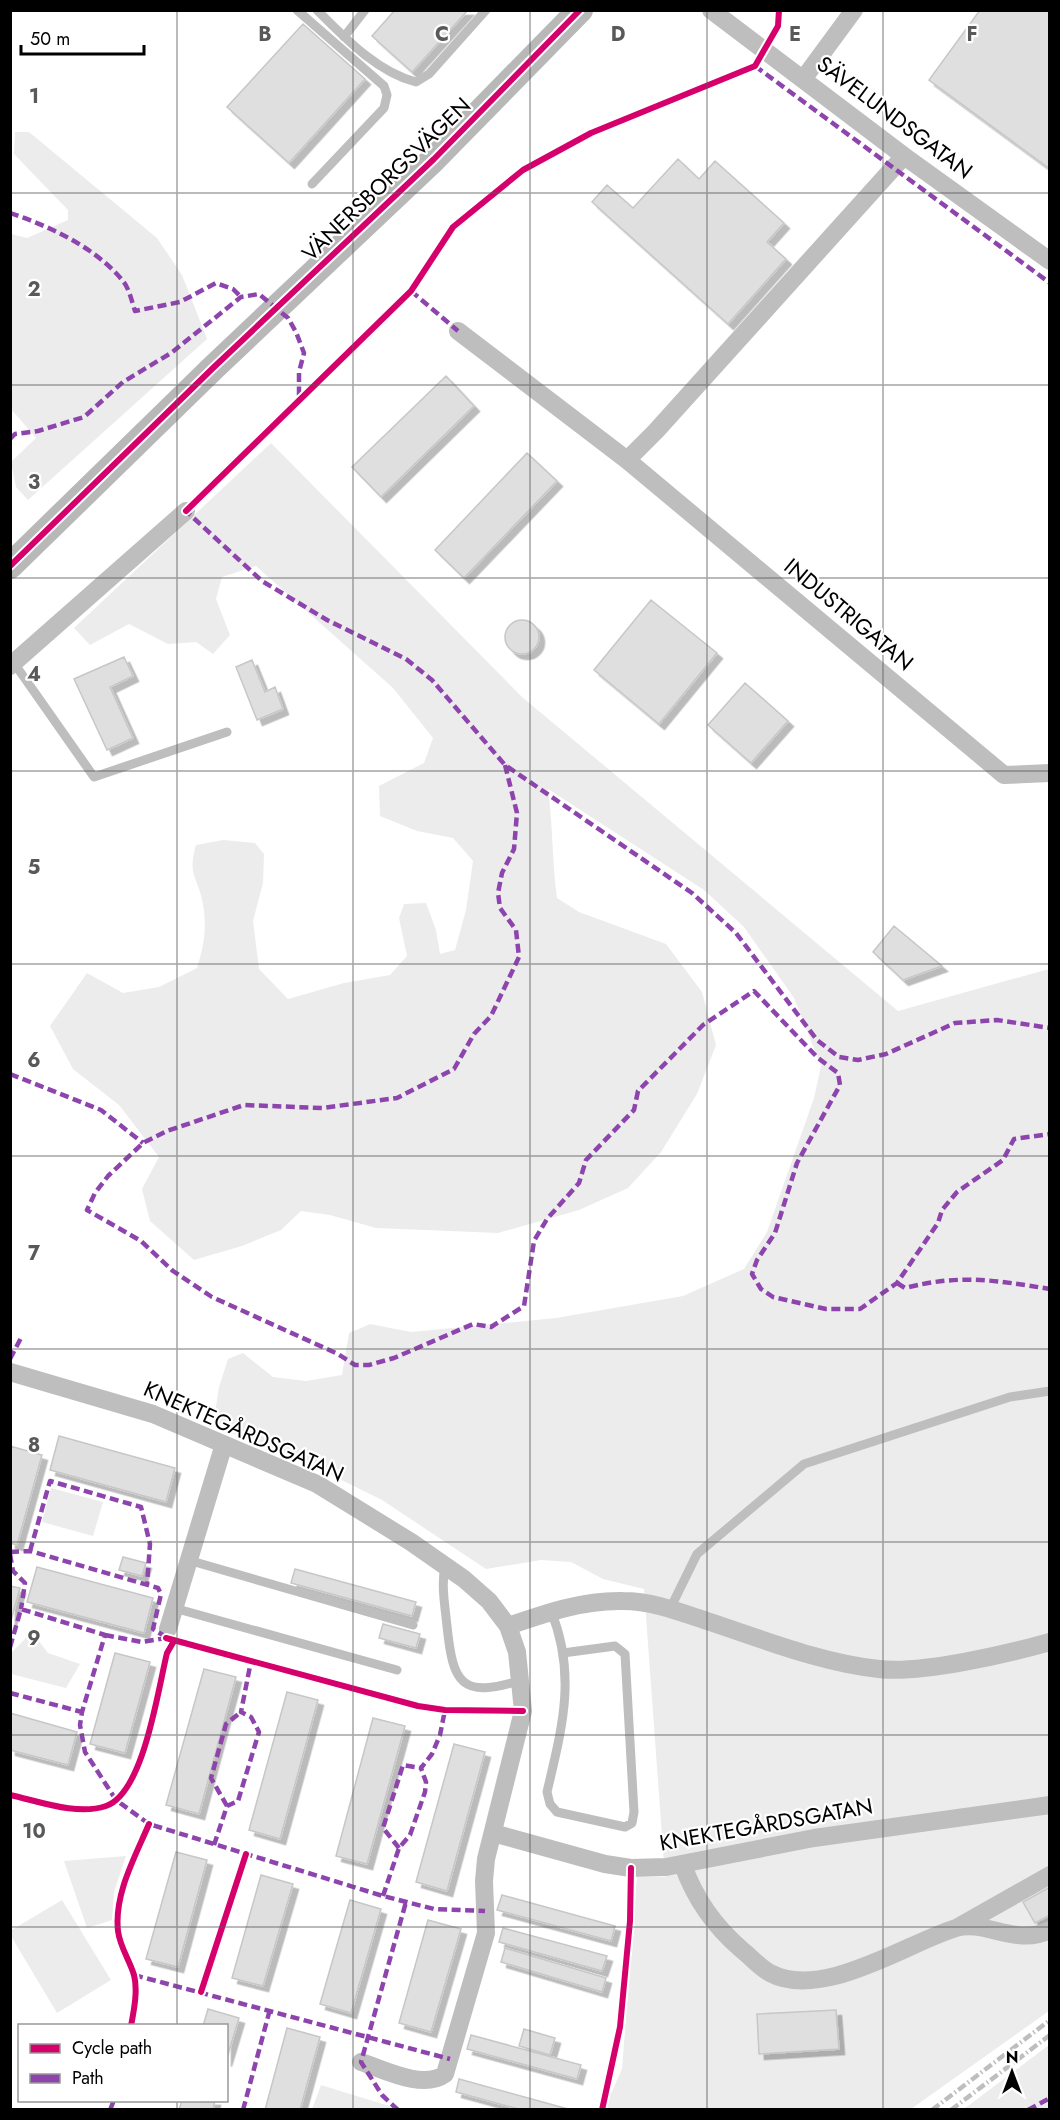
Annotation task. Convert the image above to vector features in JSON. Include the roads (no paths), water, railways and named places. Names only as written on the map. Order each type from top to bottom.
[{"type":"main road","name":"VÄNERSBORGSVÄGEN","points":[[10,566],[213,368],[434,159],[580,10]]},
{"type":"main road","name":"VÄNERSBORGSVÄGEN","points":[[10,549],[213,368]]},
{"type":"street","name":"SÄVELUNDSGATAN","points":[[711,10],[804,78],[904,156],[1050,261]]},
{"type":"street","points":[[804,78],[854,10]]},
{"type":"street","points":[[627,460],[656,431],[904,156]]},
{"type":"street","name":"INDUSTRIGATAN","points":[[458,331],[627,460],[1004,775],[1050,773]]},
{"type":"street","points":[[12,665],[186,511]]},
{"type":"street","name":"KNEKTEGÅRDSGATAN","points":[[10,1372],[153,1414],[317,1484],[445,1566],[489,1601],[508,1626],[517,1652],[522,1680],[523,1711],[517,1743],[493,1833],[484,1881],[486,1933],[445,2074],[437,2080],[425,2082],[361,2062]]},
{"type":"street","points":[[168,1629],[224,1444]]},
{"type":"street","points":[[508,1626],[552,1611],[601,1601],[626,1601],[670,1609],[848,1664],[880,1669],[933,1665],[1016,1652],[1050,1642]]},
{"type":"street","name":"KNEKTEGÅRDSGATAN","points":[[493,1833],[605,1864],[646,1868],[683,1865],[814,1838],[1050,1805]]},
{"type":"street","points":[[683,1865],[692,1890],[723,1934],[771,1974],[805,1981],[845,1973],[958,1927],[1050,1875]]},
{"type":"street","points":[[958,1927],[1035,1938],[1050,1930]]},
{"type":"lane","points":[[297,10],[384,86],[387,95],[384,108],[312,184]]},
{"type":"lane","points":[[317,10],[344,37],[399,77],[416,82],[429,74],[486,10]]},
{"type":"lane","points":[[344,37],[365,10]]},
{"type":"lane","points":[[12,665],[94,777],[227,732]]},
{"type":"lane","points":[[670,1609],[697,1554],[804,1464],[1010,1397],[1050,1391]]},
{"type":"lane","points":[[188,1560],[413,1625]]},
{"type":"lane","points":[[445,1566],[442,1578],[453,1668],[469,1684],[483,1688],[496,1688],[522,1680]]},
{"type":"lane","points":[[174,1608],[397,1670]]},
{"type":"lane","points":[[552,1611],[563,1653],[567,1694],[565,1715],[547,1792],[550,1804],[557,1812],[625,1827],[632,1823],[634,1812],[625,1654],[615,1646],[563,1653]]},
{"type":"railway","points":[[932,2110],[1050,2020]]},
{"type":"railway","points":[[951,2110],[1050,2035]]}]
